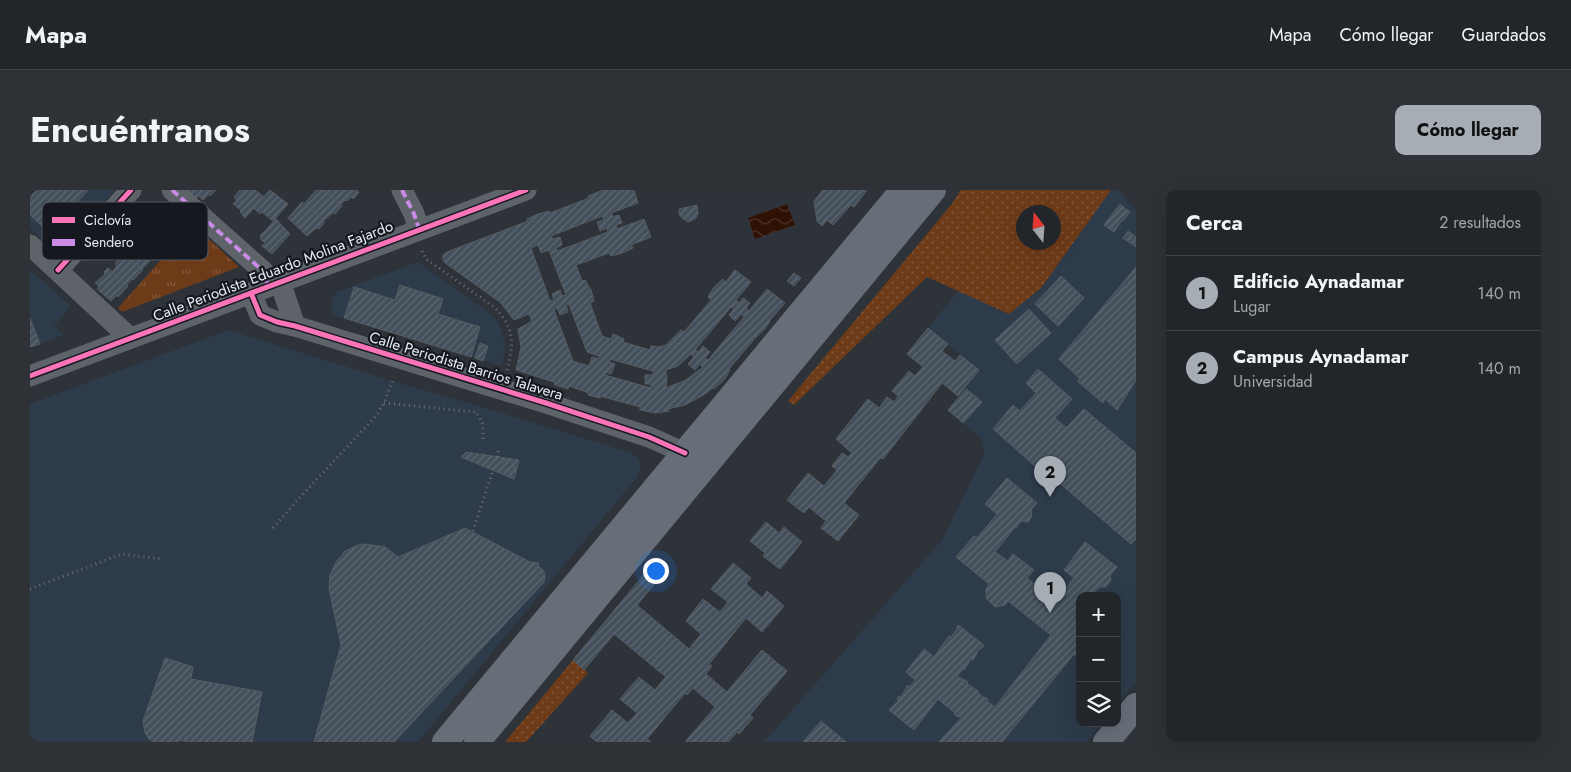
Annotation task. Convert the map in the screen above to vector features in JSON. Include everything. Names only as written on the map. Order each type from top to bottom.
[{"type":"main road","points":[[477,742],[903,190]]},
{"type":"main road","points":[[445,742],[933,190]]},
{"type":"main road","points":[[1106,742],[1136,706]]},
{"type":"street","points":[[120,202],[131,190]]},
{"type":"street","points":[[172,190],[185,202]]},
{"type":"street","points":[[402,190],[419,229]]},
{"type":"street","name":"Calle Periodista Eduardo Molina Fajardo","points":[[30,376],[526,190]]},
{"type":"street","points":[[208,222],[263,271],[267,287],[295,326]]},
{"type":"street","points":[[30,245],[42,256]]},
{"type":"street","points":[[47,260],[130,338]]},
{"type":"street","points":[[58,270],[67,260]]},
{"type":"street","name":"Calle Periodista Barrios Talavera","points":[[267,287],[260,315],[277,322],[546,403],[649,437],[694,460]]},
{"type":"path","points":[[422,251],[426,259],[494,307],[501,314],[511,334],[512,354],[507,368]]},
{"type":"path","points":[[273,528],[377,415],[384,403],[392,381]]},
{"type":"path","points":[[384,403],[476,412],[483,424],[483,442]]},
{"type":"path","points":[[497,457],[499,448]]},
{"type":"path","points":[[473,531],[493,470]]},
{"type":"path","points":[[30,589],[122,554],[162,559]]},
{"type":"shaded area","points":[[30,190],[115,190],[104,202],[42,202],[42,239],[30,228]]},
{"type":"shaded area","points":[[1111,190],[1118,190],[1136,210],[1136,682],[1121,700],[1121,592],[1076,592],[1076,727],[1099,727],[1087,742],[764,742],[942,540],[984,455],[982,439],[963,423],[981,402],[965,388],[979,370],[928,328],[959,290],[1009,314],[1041,288]]},
{"type":"shaded area","points":[[418,262],[496,319],[505,343],[505,352],[501,366],[336,316],[332,312],[331,301],[336,292]]},
{"type":"shaded area","points":[[30,270],[71,306],[54,326],[64,335],[30,347]]},
{"type":"shaded area","points":[[228,330],[632,453],[639,460],[641,467],[638,476],[418,742],[30,742],[30,404]]},
{"type":"green space","points":[[961,190],[1111,190],[1041,288],[1009,314],[927,277],[794,405],[788,401],[951,205]]},
{"type":"green space","points":[[208,238],[239,267],[122,312],[118,308],[161,260],[208,260]]},
{"type":"green space","points":[[573,660],[588,673],[526,742],[505,742]]},
{"type":"water","points":[[787,204],[795,225],[755,239],[748,218]]},
{"type":"building","points":[[30,190],[88,190],[77,202],[42,202],[42,226],[30,215]]},
{"type":"building","points":[[188,190],[216,190],[203,200],[198,196],[196,198]]},
{"type":"building","points":[[240,190],[255,190],[264,197],[245,218],[240,212],[241,210],[233,204],[237,200],[234,197]]},
{"type":"building","points":[[270,190],[288,204],[273,221],[262,212],[260,214],[254,208]]},
{"type":"building","points":[[316,190],[324,190],[342,206],[335,214],[334,212],[324,220],[304,204]]},
{"type":"building","points":[[324,190],[356,190],[359,192],[353,199],[351,197],[340,205]]},
{"type":"building","points":[[603,190],[634,190],[638,203],[611,213],[613,217],[619,215],[622,223],[616,225],[617,229],[644,219],[651,237],[631,245],[633,248],[622,253],[611,256],[609,253],[576,265],[582,281],[585,280],[591,290],[594,301],[590,303],[602,336],[611,339],[613,334],[624,339],[623,342],[650,350],[651,346],[659,347],[666,345],[681,330],[684,332],[711,300],[708,297],[714,287],[723,279],[726,282],[735,270],[751,282],[736,300],[739,303],[743,298],[750,303],[746,308],[749,311],[767,289],[785,303],[765,329],[729,369],[724,380],[714,389],[685,405],[668,409],[669,411],[655,413],[640,410],[640,407],[600,396],[600,398],[588,395],[589,393],[569,386],[568,389],[555,385],[554,382],[516,370],[521,347],[518,329],[532,321],[529,314],[514,320],[500,302],[443,260],[443,255],[447,252],[528,221],[527,219],[538,214],[549,211],[550,213],[589,198],[588,196]],"holes":[[[602,216],[604,220],[597,222],[600,231],[607,228],[608,232],[557,251],[556,248],[562,245],[560,237],[553,239],[551,236]],[[538,245],[541,253],[549,250],[566,295],[562,296],[560,290],[552,294],[554,300],[550,301],[531,248]],[[569,304],[587,352],[599,356],[599,359],[592,357],[589,366],[573,361],[554,310],[557,308],[560,315],[568,312],[566,305]],[[731,307],[734,309],[729,315],[735,321],[741,314],[744,317],[708,360],[705,358],[710,352],[703,346],[698,352],[695,350]],[[691,354],[694,357],[688,364],[695,370],[700,364],[703,367],[686,380],[666,388],[666,370],[678,366]],[[610,359],[653,371],[653,375],[645,375],[645,384],[651,384],[651,388],[605,375],[606,372],[611,374],[615,364],[609,362]]]},
{"type":"building","points":[[823,190],[867,190],[854,207],[851,205],[833,225],[827,220],[822,226],[817,221],[814,201]]},
{"type":"building","points":[[302,202],[324,220],[319,229],[316,228],[307,236],[288,218]]},
{"type":"building","points":[[1120,204],[1130,212],[1114,232],[1104,225]]},
{"type":"building","points":[[697,205],[698,214],[695,219],[688,222],[679,214],[679,209]]},
{"type":"building","points":[[276,219],[290,234],[272,254],[262,246],[265,243],[260,239],[262,238],[260,236]]},
{"type":"building","points":[[1128,231],[1136,237],[1136,247],[1123,238]]},
{"type":"building","points":[[118,260],[131,260],[143,270],[126,285],[112,272],[117,266],[115,264]]},
{"type":"building","points":[[132,260],[151,260],[142,269]]},
{"type":"building","points":[[1136,267],[1136,380],[1117,410],[1105,399],[1103,403],[1077,381],[1080,379],[1059,359]]},
{"type":"building","points":[[108,268],[128,286],[118,297],[117,295],[111,301],[97,289],[99,286],[95,283],[105,274],[104,272]]},
{"type":"building","points":[[794,273],[801,278],[794,286],[787,281]]},
{"type":"building","points":[[1061,276],[1084,298],[1058,326],[1035,304]]},
{"type":"building","points":[[400,285],[443,299],[438,314],[480,327],[471,357],[344,318],[354,287],[395,300]]},
{"type":"building","points":[[1029,309],[1051,333],[1017,364],[995,340]]},
{"type":"building","points":[[30,318],[40,344],[30,347]]},
{"type":"building","points":[[928,328],[948,344],[942,351],[955,361],[960,355],[979,370],[958,396],[942,383],[883,459],[880,458],[844,503],[859,515],[838,541],[821,528],[826,521],[809,507],[804,513],[787,500],[808,473],[824,486],[837,470],[832,466],[842,453],[848,457],[852,453],[836,439],[868,399],[879,408],[887,397],[894,402],[898,396],[892,391],[909,371],[915,376],[923,367],[907,354]]},
{"type":"building","points":[[480,343],[488,346],[483,361],[475,358]]},
{"type":"building","points":[[1038,369],[1072,399],[1055,418],[1066,428],[1084,409],[1136,453],[1136,539],[1131,544],[1037,464],[1035,466],[993,429],[1013,405],[1020,411],[1036,393],[1026,383]]},
{"type":"building","points":[[966,389],[982,402],[963,423],[948,410]]},
{"type":"building","points":[[466,452],[519,460],[514,479],[461,457]]},
{"type":"building","points":[[506,460],[510,460],[514,466],[510,472],[506,472],[502,468],[502,464]]},
{"type":"building","points":[[1007,478],[1037,503],[1031,510],[1032,516],[1028,522],[1021,521],[995,552],[1008,561],[1013,554],[1034,570],[1027,578],[1056,601],[1074,578],[1064,570],[1085,542],[1117,567],[1110,575],[1111,580],[1106,587],[1100,587],[1094,592],[1076,592],[1076,614],[1074,617],[1076,619],[1076,656],[1074,654],[1002,742],[939,742],[961,718],[957,717],[955,713],[938,699],[914,730],[889,710],[899,700],[897,699],[899,696],[901,697],[908,685],[910,687],[915,680],[906,672],[924,649],[934,657],[949,636],[951,637],[957,629],[958,625],[984,645],[973,660],[971,659],[964,670],[957,676],[968,682],[967,684],[978,691],[984,698],[988,699],[987,701],[995,707],[1051,635],[1008,601],[1005,605],[995,607],[986,598],[986,589],[989,584],[956,557],[974,536],[977,538],[997,514],[985,504]]},
{"type":"building","points":[[766,522],[779,533],[784,527],[802,542],[780,569],[763,556],[765,553],[750,541]]},
{"type":"building","points":[[465,528],[530,562],[539,563],[538,566],[545,575],[544,582],[394,742],[314,742],[341,645],[329,589],[330,575],[336,562],[345,551],[365,544],[385,547],[398,557]]},
{"type":"building","points":[[656,560],[667,569],[637,605],[689,649],[701,634],[686,621],[703,599],[720,612],[728,602],[711,589],[733,563],[751,578],[746,584],[762,598],[767,591],[784,606],[762,632],[746,618],[709,664],[712,666],[706,674],[727,692],[762,650],[787,671],[750,715],[753,718],[739,734],[737,732],[728,742],[685,742],[715,707],[693,688],[687,695],[685,693],[647,739],[651,742],[597,742],[590,736],[612,710],[628,723],[637,713],[620,699],[639,677],[655,690],[666,677],[614,634],[584,670],[573,660]]},
{"type":"building","points":[[165,658],[193,667],[191,679],[262,692],[252,742],[189,742],[179,740],[178,742],[154,742],[149,739],[145,733],[143,721]]},
{"type":"building","points":[[821,721],[846,742],[803,742]]},
{"type":"marked path","points":[[172,190],[185,202]]},
{"type":"marked path","points":[[402,190],[419,229]]},
{"type":"marked path","points":[[208,222],[263,271],[268,286]]},
{"type":"cycle path","points":[[120,202],[131,190]]},
{"type":"cycle path","points":[[30,376],[526,190]]},
{"type":"cycle path","points":[[58,270],[67,260]]},
{"type":"cycle path","points":[[251,293],[260,315],[277,322],[546,403],[649,437],[685,453]]},
{"type":"place","name":"Campus Aynadamar","points":[[1050,497]]},
{"type":"place","name":"Edificio Aynadamar","points":[[1050,613]]}]
